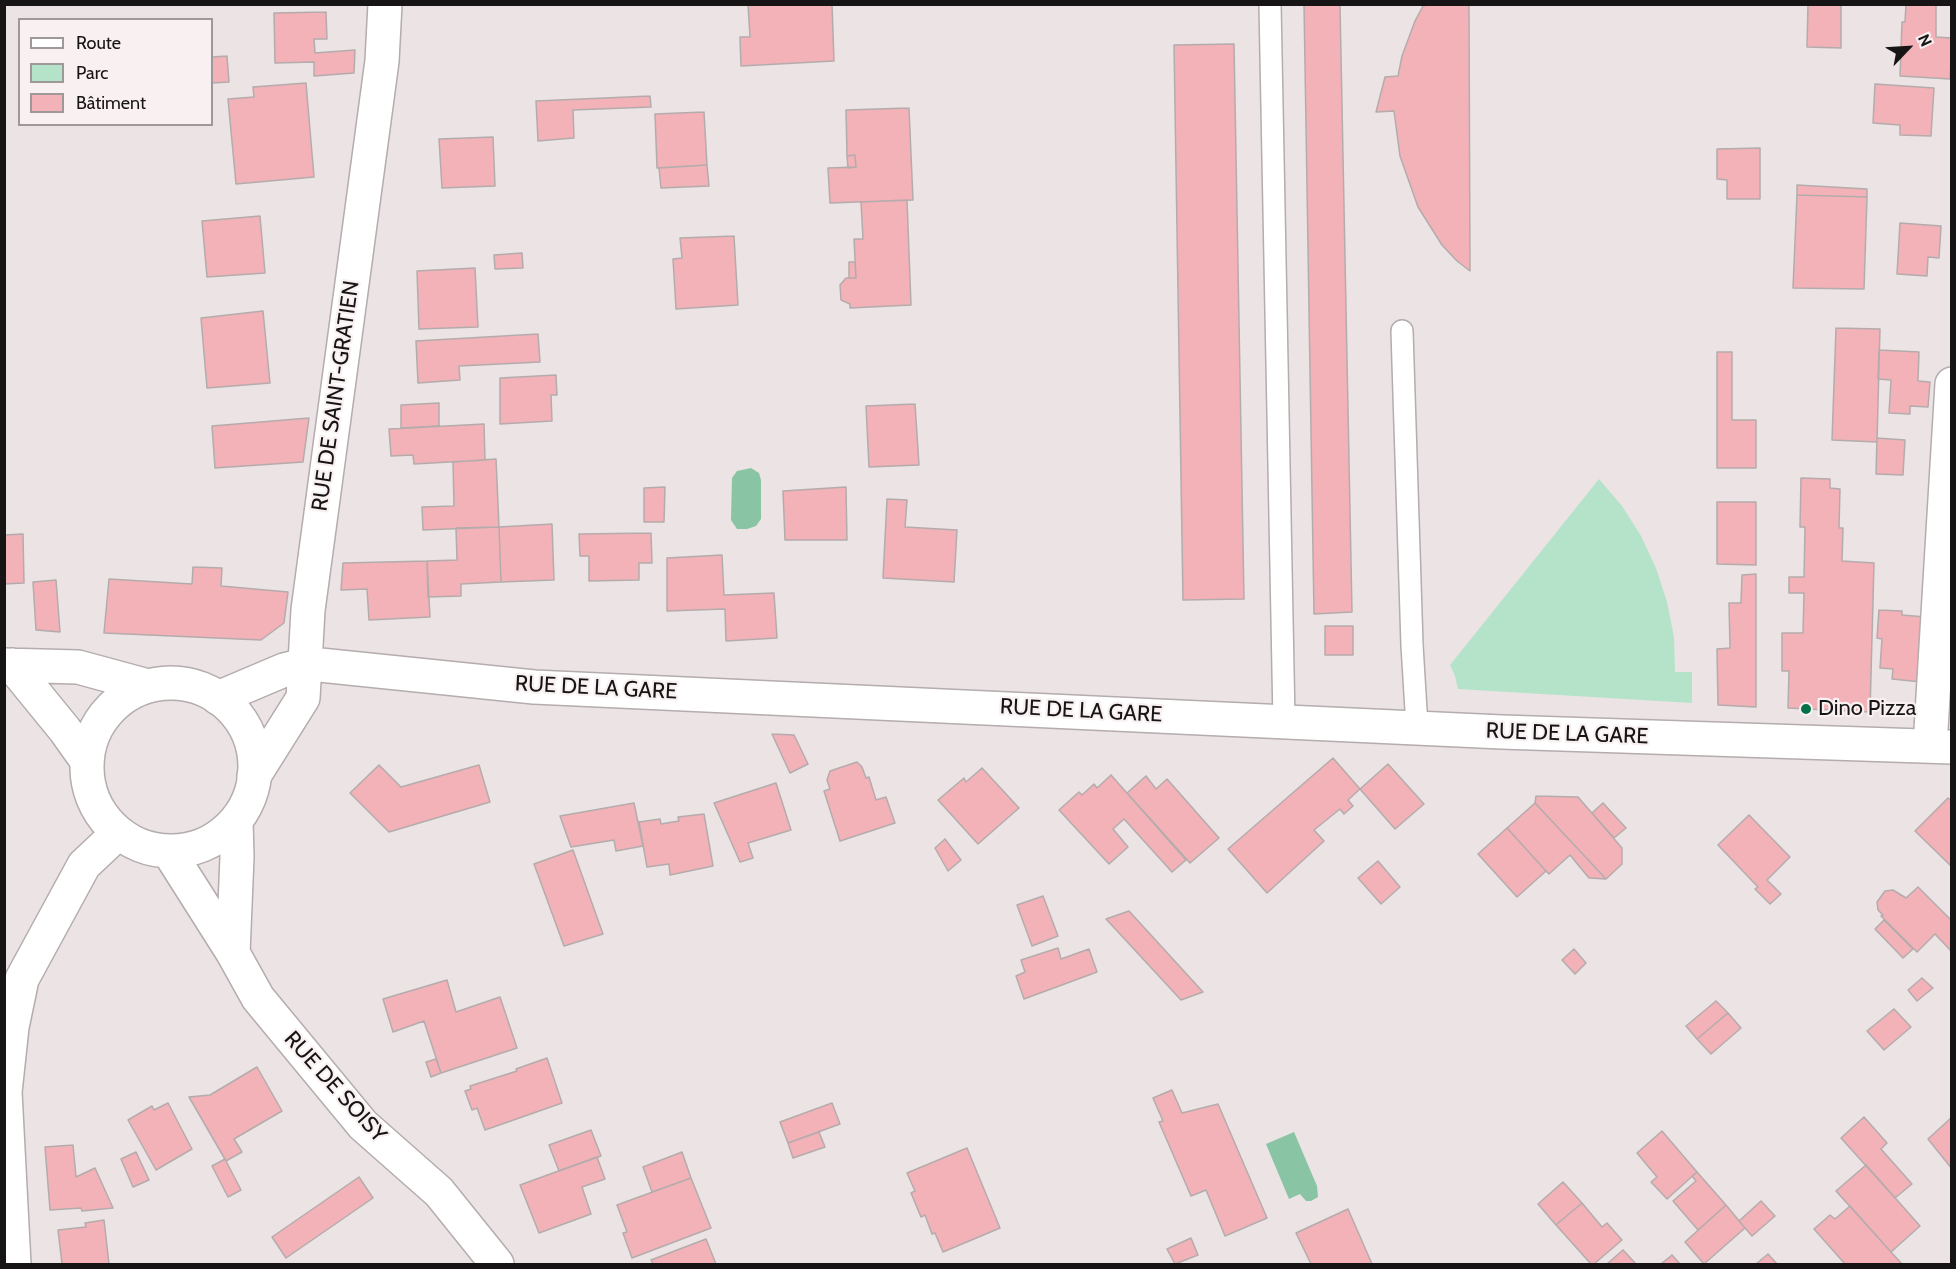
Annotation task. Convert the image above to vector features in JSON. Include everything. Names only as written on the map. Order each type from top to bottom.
[{"type":"street","name":"RUE DE SAINT-GRATIEN","points":[[254,776],[303,698],[308,610],[382,61],[385,4]]},
{"type":"street","points":[[1941,746],[1952,384]]},
{"type":"street","points":[[8,665],[78,667],[148,686]]},
{"type":"street","points":[[8,665],[65,730],[87,761]]},
{"type":"street","name":"RUE DE LA GARE","points":[[218,698],[284,670],[304,665],[320,665],[534,687],[1417,727],[1941,746]]},
{"type":"street","points":[[172,683],[196,687],[218,698],[235,712],[247,732],[254,753],[254,776],[248,800],[236,821],[217,838],[194,849],[169,852],[142,847],[118,833],[99,813],[89,788],[87,761],[92,736],[106,714],[125,697],[148,686],[172,683]]},
{"type":"street","points":[[233,953],[237,857],[236,821]]},
{"type":"street","points":[[14,1264],[5,1092],[12,1027],[13,976],[84,865],[118,833]]},
{"type":"street","name":"RUE DE SOISY","points":[[169,852],[233,953],[258,998],[363,1125],[439,1192],[498,1264]]},
{"type":"lane","points":[[1270,4],[1284,721]]},
{"type":"lane","points":[[1402,331],[1412,645],[1417,727]]},
{"type":"green space","points":[[1599,479],[1622,506],[1641,536],[1656,568],[1667,602],[1674,637],[1675,672],[1692,672],[1692,703],[1458,689],[1450,665]]},
{"type":"shaded area","points":[[751,468],[759,473],[761,480],[761,519],[756,526],[737,529],[731,520],[732,478],[737,471]]},
{"type":"shaded area","points":[[1294,1132],[1317,1186],[1318,1197],[1311,1201],[1306,1201],[1300,1194],[1289,1199],[1266,1144]]},
{"type":"building","points":[[748,4],[832,4],[834,61],[741,66],[740,37],[750,37]]},
{"type":"building","points":[[1304,4],[1340,4],[1352,612],[1314,614]]},
{"type":"building","points":[[1469,4],[1470,271],[1442,245],[1418,207],[1400,156],[1394,111],[1376,112],[1385,77],[1398,76],[1402,56],[1415,21],[1423,6]]},
{"type":"building","points":[[1808,4],[1841,4],[1841,48],[1807,47]]},
{"type":"building","points":[[1906,4],[1936,4],[1936,37],[1952,38],[1950,79],[1900,76],[1902,22],[1905,22]]},
{"type":"building","points":[[326,12],[327,39],[314,39],[315,53],[355,50],[354,73],[314,76],[314,62],[275,63],[274,13]]},
{"type":"building","points":[[1234,44],[1244,599],[1183,600],[1174,45]]},
{"type":"building","points":[[227,56],[229,82],[213,83],[213,57]]},
{"type":"building","points":[[306,83],[314,177],[236,184],[228,99],[254,97],[253,87]]},
{"type":"building","points":[[1875,84],[1934,88],[1931,136],[1900,135],[1900,125],[1873,123]]},
{"type":"building","points":[[650,96],[651,107],[573,110],[574,138],[538,141],[536,101]]},
{"type":"building","points":[[909,108],[913,200],[830,203],[828,168],[856,167],[855,155],[847,156],[846,110]]},
{"type":"building","points":[[704,112],[707,165],[657,168],[655,114]]},
{"type":"building","points":[[493,137],[495,186],[442,188],[439,139]]},
{"type":"building","points":[[1760,148],[1760,199],[1727,199],[1727,180],[1717,179],[1717,149]]},
{"type":"building","points":[[855,155],[856,167],[848,168],[847,156]]},
{"type":"building","points":[[707,165],[709,186],[661,188],[659,168]]},
{"type":"building","points":[[1797,185],[1867,189],[1867,197],[1797,195]]},
{"type":"building","points":[[1797,195],[1867,197],[1864,289],[1793,288]]},
{"type":"building","points":[[907,200],[911,305],[850,308],[850,304],[841,300],[840,285],[846,278],[856,278],[854,239],[863,239],[861,202]]},
{"type":"building","points":[[260,216],[265,273],[207,277],[202,221]]},
{"type":"building","points":[[1900,223],[1941,226],[1939,258],[1928,257],[1927,276],[1897,274]]},
{"type":"building","points":[[734,236],[738,305],[676,309],[673,259],[682,258],[680,238]]},
{"type":"building","points":[[522,253],[523,268],[495,269],[494,255]]},
{"type":"building","points":[[849,262],[855,262],[856,278],[849,278]]},
{"type":"building","points":[[475,268],[478,327],[419,329],[417,271]]},
{"type":"building","points":[[263,311],[270,383],[207,388],[201,318]]},
{"type":"building","points":[[1836,328],[1880,329],[1877,442],[1832,440]]},
{"type":"building","points":[[538,334],[540,362],[459,366],[460,380],[418,383],[416,341]]},
{"type":"building","points":[[1879,350],[1919,352],[1918,381],[1930,382],[1928,407],[1910,406],[1910,414],[1889,413],[1891,380],[1878,379]]},
{"type":"building","points":[[1717,352],[1732,352],[1732,420],[1756,420],[1756,468],[1717,468]]},
{"type":"building","points":[[556,375],[557,395],[551,395],[552,421],[500,424],[500,378]]},
{"type":"building","points":[[439,403],[439,426],[401,428],[401,405]]},
{"type":"building","points":[[915,404],[919,465],[869,467],[866,406]]},
{"type":"building","points":[[309,418],[303,462],[215,468],[212,426]]},
{"type":"building","points":[[484,424],[485,460],[414,464],[413,455],[391,456],[389,429]]},
{"type":"building","points":[[1877,438],[1905,440],[1903,475],[1876,474]]},
{"type":"building","points":[[496,459],[499,527],[423,530],[422,507],[454,506],[453,462]]},
{"type":"building","points":[[1801,478],[1830,479],[1830,488],[1840,489],[1839,528],[1843,528],[1842,561],[1874,563],[1870,712],[1788,708],[1789,671],[1782,671],[1782,633],[1803,633],[1804,593],[1789,593],[1789,577],[1804,577],[1805,527],[1800,527]]},
{"type":"building","points":[[665,487],[664,522],[644,522],[644,488]]},
{"type":"building","points":[[846,487],[847,540],[785,540],[783,491]]},
{"type":"building","points":[[887,499],[907,500],[905,527],[957,530],[954,582],[883,578]]},
{"type":"building","points":[[1717,502],[1756,502],[1756,565],[1717,564]]},
{"type":"building","points":[[552,524],[554,580],[501,582],[499,527]]},
{"type":"building","points":[[499,527],[501,582],[461,584],[461,596],[428,597],[427,561],[457,560],[456,528]]},
{"type":"building","points":[[651,533],[652,563],[639,563],[639,580],[589,581],[589,556],[580,556],[579,534]]},
{"type":"building","points":[[23,534],[24,583],[4,584],[4,535]]},
{"type":"building","points":[[722,555],[724,595],[774,593],[777,638],[726,641],[725,609],[667,611],[667,558]]},
{"type":"building","points":[[427,561],[430,617],[369,620],[367,589],[341,590],[343,563]]},
{"type":"building","points":[[193,567],[222,568],[221,586],[288,592],[284,623],[261,640],[104,633],[109,579],[192,584]]},
{"type":"building","points":[[1756,574],[1756,707],[1718,705],[1717,649],[1730,648],[1729,603],[1741,603],[1742,575]]},
{"type":"building","points":[[56,580],[60,632],[36,630],[33,582]]},
{"type":"building","points":[[1879,610],[1902,611],[1902,615],[1926,617],[1922,682],[1892,679],[1893,669],[1880,668],[1882,639],[1877,638]]},
{"type":"building","points":[[1325,626],[1353,626],[1353,655],[1325,655]]},
{"type":"building","points":[[772,734],[794,735],[808,764],[790,773]]},
{"type":"building","points":[[1333,758],[1360,789],[1348,800],[1353,806],[1344,814],[1340,809],[1314,830],[1324,841],[1267,893],[1228,849]]},
{"type":"building","points":[[857,762],[862,767],[866,778],[869,777],[876,800],[886,797],[895,823],[840,841],[824,791],[830,789],[827,780],[830,771]]},
{"type":"building","points":[[1388,764],[1424,804],[1395,829],[1360,789]]},
{"type":"building","points":[[379,765],[401,787],[479,765],[490,802],[389,832],[350,793]]},
{"type":"building","points":[[982,768],[1019,808],[978,844],[938,800],[964,778],[966,782]]},
{"type":"building","points":[[1111,775],[1186,860],[1172,872],[1124,819],[1113,829],[1128,847],[1109,864],[1059,810],[1079,792],[1082,795],[1094,784],[1097,788]]},
{"type":"building","points":[[1146,776],[1156,789],[1167,779],[1219,838],[1190,863],[1127,793]]},
{"type":"building","points":[[776,783],[791,830],[748,843],[753,858],[740,862],[714,803]]},
{"type":"building","points":[[1536,796],[1578,797],[1622,848],[1622,864],[1606,879],[1535,803]]},
{"type":"building","points":[[1948,798],[1952,801],[1952,867],[1915,831]]},
{"type":"building","points":[[634,803],[643,846],[616,851],[614,840],[571,847],[560,816]]},
{"type":"building","points":[[1535,803],[1606,879],[1589,878],[1570,855],[1549,874],[1546,871],[1507,828]]},
{"type":"building","points":[[1603,803],[1626,828],[1614,838],[1592,813]]},
{"type":"building","points":[[704,814],[713,866],[670,875],[669,864],[647,867],[639,822],[660,819],[661,824],[679,821],[678,817]]},
{"type":"building","points":[[1749,815],[1790,857],[1767,880],[1781,894],[1770,904],[1755,889],[1758,887],[1718,845]]},
{"type":"building","points":[[1507,828],[1546,871],[1517,897],[1478,854]]},
{"type":"building","points":[[945,839],[961,860],[948,871],[935,848]]},
{"type":"building","points":[[573,850],[603,934],[564,946],[534,864]]},
{"type":"building","points":[[1378,861],[1400,887],[1381,904],[1358,878]]},
{"type":"building","points":[[1918,887],[1952,921],[1952,952],[1935,934],[1917,952],[1881,916],[1883,915],[1878,910],[1877,902],[1885,891],[1893,890],[1906,898]]},
{"type":"building","points":[[1043,896],[1058,936],[1032,946],[1017,905]]},
{"type":"building","points":[[1129,911],[1203,992],[1181,1000],[1106,919]]},
{"type":"building","points":[[1884,920],[1913,949],[1903,958],[1875,929]]},
{"type":"building","points":[[1058,948],[1061,959],[1089,949],[1097,972],[1024,999],[1016,976],[1025,972],[1021,960]]},
{"type":"building","points":[[1574,949],[1586,963],[1575,974],[1562,960]]},
{"type":"building","points":[[1922,978],[1933,988],[1917,1001],[1908,990]]},
{"type":"building","points":[[447,980],[456,1012],[500,997],[517,1048],[441,1073],[424,1021],[393,1032],[383,999]]},
{"type":"building","points":[[1716,1001],[1728,1013],[1697,1039],[1686,1026]]},
{"type":"building","points":[[1894,1009],[1911,1027],[1884,1050],[1867,1031]]},
{"type":"building","points":[[1728,1013],[1741,1028],[1711,1054],[1697,1039]]},
{"type":"building","points":[[547,1058],[562,1103],[485,1130],[477,1108],[472,1110],[465,1091],[471,1089],[470,1086],[517,1071],[516,1069]]},
{"type":"building","points":[[436,1059],[441,1073],[431,1077],[426,1062]]},
{"type":"building","points":[[257,1067],[282,1111],[234,1139],[242,1152],[226,1161],[189,1097],[210,1095]]},
{"type":"building","points":[[1172,1090],[1182,1113],[1218,1104],[1267,1218],[1225,1236],[1206,1190],[1191,1196],[1159,1122],[1163,1121],[1153,1098]]},
{"type":"building","points":[[168,1103],[192,1149],[156,1170],[128,1120],[152,1106],[154,1110]]},
{"type":"building","points":[[832,1103],[840,1124],[788,1143],[780,1122]]},
{"type":"building","points":[[1864,1117],[1887,1143],[1881,1149],[1912,1184],[1895,1198],[1841,1138]]},
{"type":"building","points":[[1952,1117],[1952,1169],[1928,1139]]},
{"type":"building","points":[[591,1130],[601,1156],[559,1171],[549,1145]]},
{"type":"building","points":[[1662,1131],[1697,1172],[1667,1199],[1651,1182],[1657,1177],[1637,1153]]},
{"type":"building","points":[[819,1132],[825,1147],[793,1158],[788,1143]]},
{"type":"building","points":[[73,1145],[76,1177],[95,1168],[113,1208],[82,1211],[81,1208],[50,1210],[45,1147]]},
{"type":"building","points":[[967,1148],[1000,1228],[943,1252],[935,1233],[932,1234],[925,1215],[921,1217],[911,1193],[915,1191],[907,1173]]},
{"type":"building","points":[[136,1152],[149,1180],[133,1187],[121,1159]]},
{"type":"building","points":[[682,1152],[691,1178],[652,1192],[643,1167]]},
{"type":"building","points":[[597,1157],[605,1179],[582,1187],[591,1214],[539,1233],[520,1185]]},
{"type":"building","points":[[225,1159],[241,1190],[228,1197],[212,1166]]},
{"type":"building","points":[[1866,1165],[1920,1226],[1891,1252],[1836,1191]]},
{"type":"building","points":[[1697,1172],[1726,1205],[1698,1230],[1673,1201],[1696,1181],[1692,1176]]},
{"type":"building","points":[[359,1177],[373,1198],[286,1258],[272,1237]]},
{"type":"building","points":[[691,1178],[711,1228],[632,1258],[623,1233],[627,1232],[617,1205]]},
{"type":"building","points":[[1563,1182],[1582,1203],[1556,1225],[1538,1204]]},
{"type":"building","points":[[1761,1201],[1775,1216],[1752,1236],[1739,1221]]},
{"type":"building","points":[[1582,1203],[1602,1227],[1607,1223],[1622,1240],[1594,1264],[1591,1264],[1556,1225]]},
{"type":"building","points":[[1726,1205],[1745,1228],[1704,1264],[1685,1242]]},
{"type":"building","points":[[1850,1206],[1902,1264],[1845,1264],[1814,1229],[1830,1215],[1835,1219]]},
{"type":"building","points":[[1348,1209],[1372,1264],[1311,1264],[1296,1233]]},
{"type":"building","points":[[104,1220],[109,1264],[62,1264],[58,1230],[86,1227],[85,1223]]},
{"type":"building","points":[[1191,1238],[1198,1255],[1175,1264],[1167,1249]]},
{"type":"building","points":[[706,1239],[716,1264],[653,1264],[651,1260]]},
{"type":"building","points":[[1623,1250],[1636,1264],[1607,1264]]},
{"type":"building","points":[[1768,1254],[1777,1264],[1756,1264]]},
{"type":"building","points":[[1672,1255],[1680,1264],[1661,1264]]},
{"type":"place","name":"Dino Pizza","points":[[1806,709]]}]
